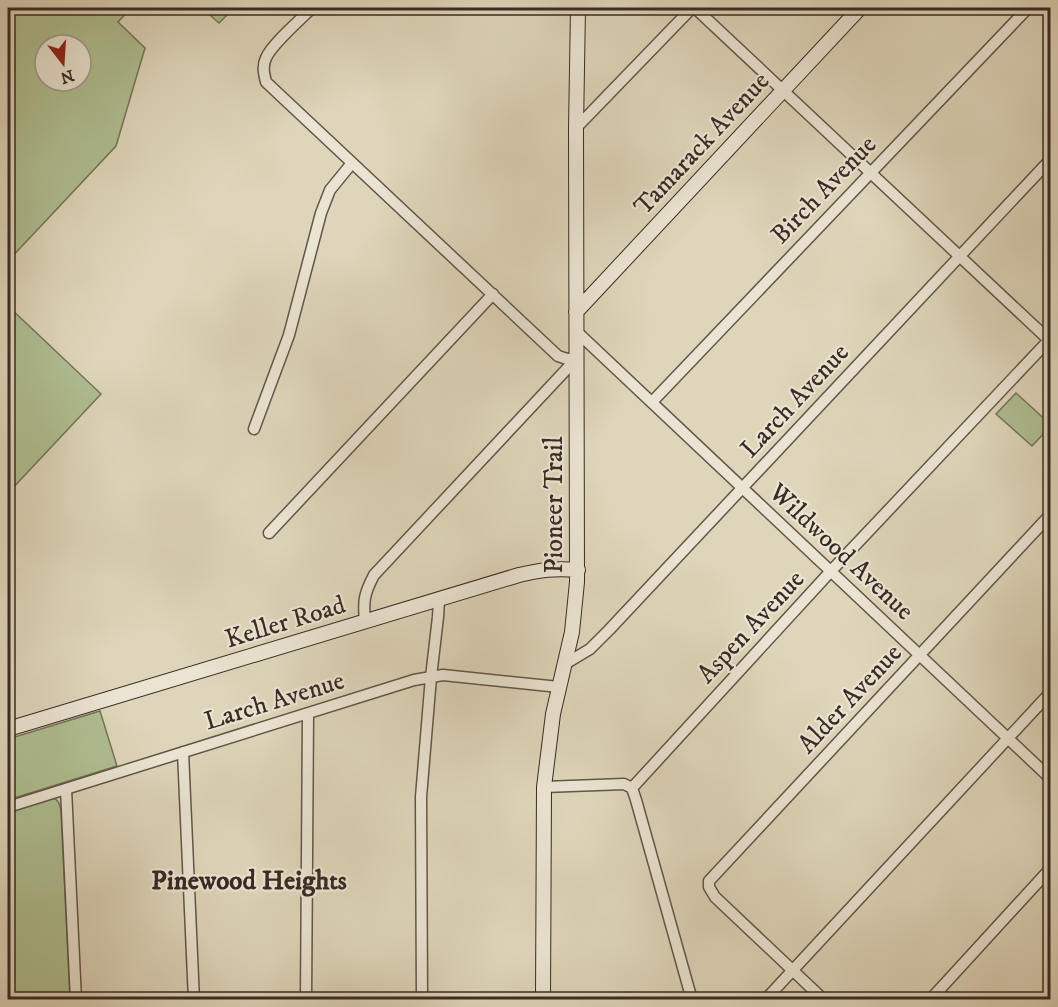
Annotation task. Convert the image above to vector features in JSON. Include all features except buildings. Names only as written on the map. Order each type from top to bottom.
[{"type":"street","points":[[312,8],[276,44],[266,58],[263,72],[266,82],[558,357],[577,358]]},
{"type":"street","name":"Pioneer Trail","points":[[543,999],[544,787],[550,735],[576,607],[578,570],[576,128],[578,8]]},
{"type":"street","points":[[576,128],[694,8],[1050,340]]},
{"type":"street","name":"Tamarack Avenue","points":[[576,312],[860,8]]},
{"type":"street","name":"Birch Avenue","points":[[652,402],[1028,8]]},
{"type":"street","name":"Larch Avenue","points":[[565,664],[590,649],[609,630],[1050,160]]},
{"type":"street","points":[[254,429],[289,335],[321,213],[330,190],[352,163]]},
{"type":"street","points":[[269,533],[493,294]]},
{"type":"street","name":"Wildwood Avenue","points":[[576,331],[1050,778]]},
{"type":"street","name":"Aspen Avenue","points":[[632,788],[831,571],[1050,340]]},
{"type":"street","points":[[365,622],[366,591],[374,575],[577,358]]},
{"type":"street","name":"Alder Avenue","points":[[792,970],[715,897],[709,887],[709,881],[1050,515]]},
{"type":"street","name":"Keller Road","points":[[8,729],[542,569],[578,570]]},
{"type":"street","points":[[422,999],[421,797],[439,600]]},
{"type":"street","name":"Larch Avenue","points":[[8,807],[414,680],[443,675],[559,687]]},
{"type":"street","points":[[765,999],[1050,693]]},
{"type":"street","points":[[306,999],[308,714]]},
{"type":"street","points":[[183,752],[194,999]]},
{"type":"street","points":[[544,787],[624,784],[632,788],[692,999]]},
{"type":"street","points":[[66,789],[76,999]]},
{"type":"street","points":[[930,999],[1050,869]]},
{"type":"street","points":[[792,970],[824,999]]},
{"type":"green space","points":[[8,8],[131,8],[118,22],[145,48],[116,146],[8,261]]},
{"type":"green space","points":[[202,8],[234,8],[219,23]]},
{"type":"green space","points":[[8,306],[101,394],[8,493]]},
{"type":"green space","points":[[1016,393],[1050,424],[1050,427],[1032,446],[996,414]]},
{"type":"green space","points":[[100,711],[117,766],[8,800],[8,739]]},
{"type":"green space","points":[[53,798],[58,801],[61,810],[70,999],[8,999],[8,812]]},
{"type":"district","name":"Pinewood Heights","points":[[249,880]]}]
